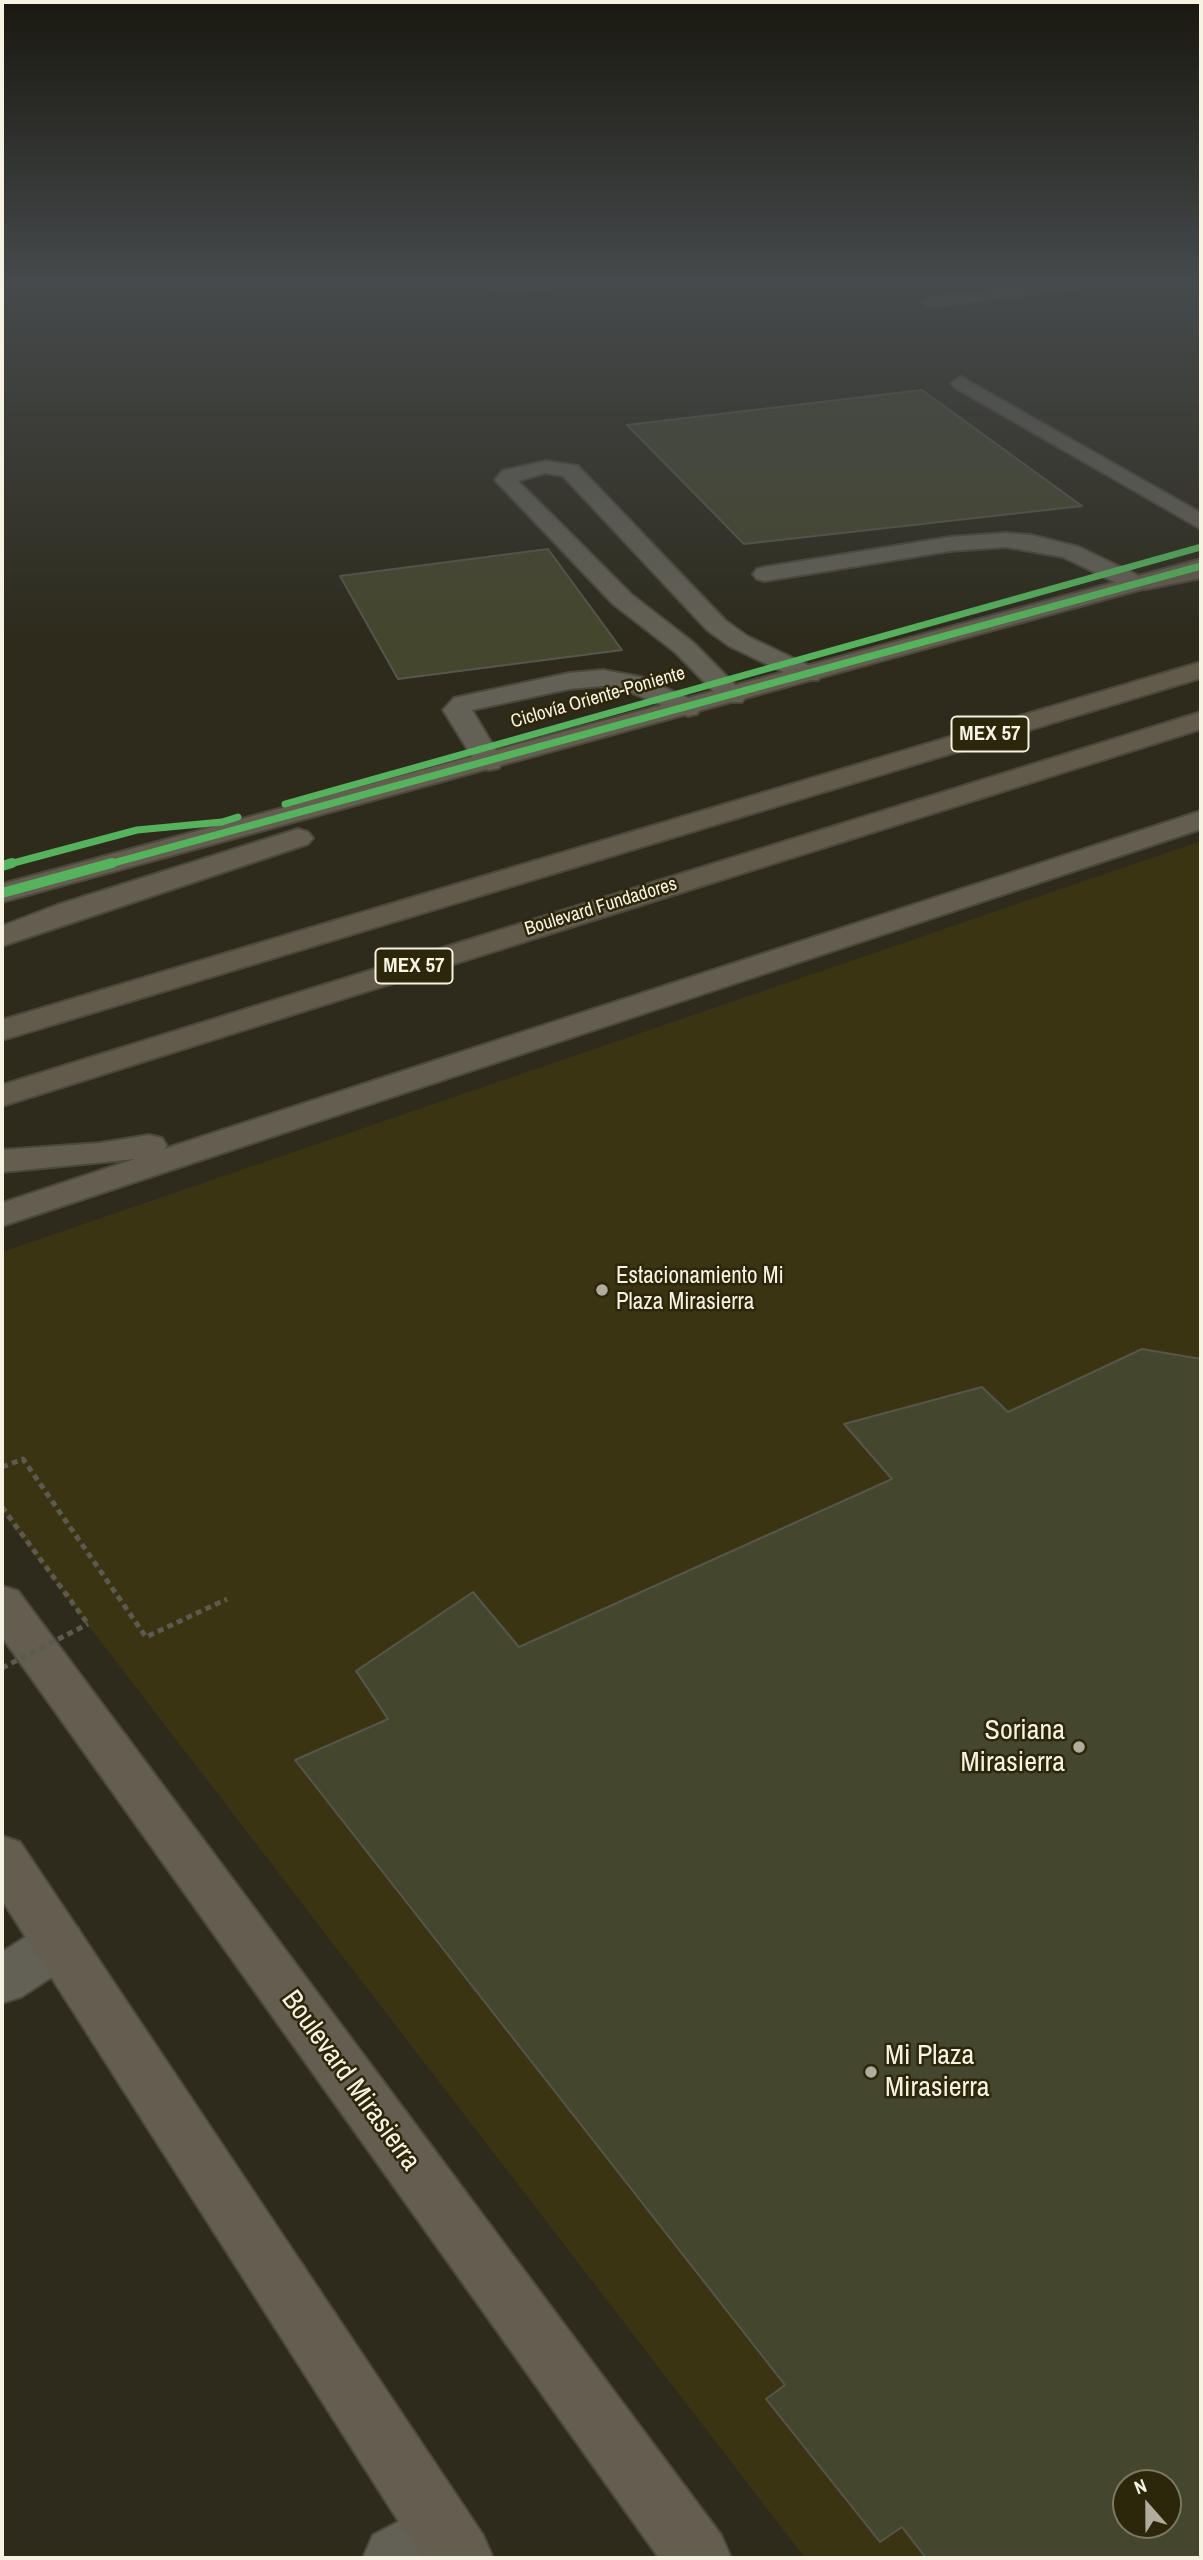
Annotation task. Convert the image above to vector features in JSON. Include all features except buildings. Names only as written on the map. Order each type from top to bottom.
[{"type":"highway","points":[[1142,583],[1201,571]]},
{"type":"highway","name":"MEX 57","points":[[2,1030],[1201,670]]},
{"type":"highway","name":"Boulevard Fundadores","points":[[2,1096],[1201,720]]},
{"type":"main road","points":[[2,892],[733,696],[1201,566]]},
{"type":"main road","points":[[2,937],[68,912],[525,766],[677,711]]},
{"type":"main road","points":[[2,1215],[1201,820]]},
{"type":"main road","points":[[2,1161],[100,1154],[260,1129]]},
{"type":"main road","name":"Boulevard Mirasierra","points":[[2,1603],[698,2558]]},
{"type":"main road","points":[[2,1857],[59,1944],[433,2549]]},
{"type":"street","points":[[996,403],[1201,523]]},
{"type":"street","points":[[733,696],[685,648],[622,599],[506,480],[510,476],[545,467],[570,471],[716,625],[738,641],[809,675]]},
{"type":"street","points":[[765,574],[950,544],[1006,540],[1031,542],[1071,552],[1142,583]]},
{"type":"street","points":[[489,762],[456,710],[463,704],[569,681],[603,678],[632,683],[677,711]]},
{"type":"street","points":[[2,1980],[59,1944]]},
{"type":"path","points":[[2,1467],[23,1460],[146,1637],[227,1598]]},
{"type":"path","points":[[2,1507],[88,1624],[2,1668]]},
{"type":"shaded area","name":"Mi Plaza Mirasierra","points":[[1201,841],[1201,2558],[805,2558],[2,1513],[2,1252]]},
{"type":"cycle path","name":"Ciclovía Oriente-Poniente","points":[[285,804],[1201,547]]},
{"type":"cycle path","points":[[2,893],[1201,566]]},
{"type":"cycle path","points":[[2,866],[137,830],[222,822],[238,817]]},
{"type":"place","name":"Estacionamiento Mi Plaza Mirasierra","points":[[602,1290]]},
{"type":"place","name":"Soriana Mirasierra","points":[[1079,1747]]},
{"type":"place","name":"Mi Plaza Mirasierra","points":[[871,2072]]}]
